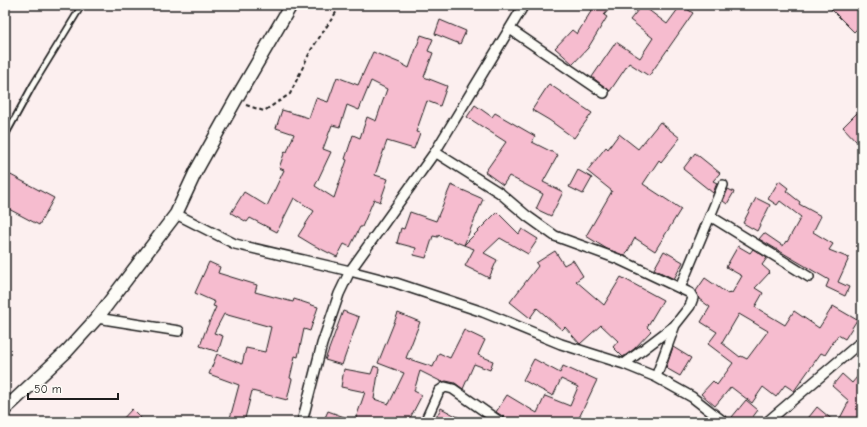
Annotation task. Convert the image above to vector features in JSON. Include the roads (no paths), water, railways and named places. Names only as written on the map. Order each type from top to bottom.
[{"type":"street","points":[[5,409],[67,351],[97,318],[176,214],[196,171],[291,5]]},
{"type":"street","points":[[302,422],[322,344],[339,294],[350,271],[435,152],[524,5]]},
{"type":"street","points":[[510,29],[604,93]]},
{"type":"street","points":[[435,152],[500,192],[527,216],[554,236],[618,259],[690,293],[693,298],[690,306],[675,325],[624,364]]},
{"type":"street","points":[[680,288],[723,185]]},
{"type":"street","points":[[176,214],[235,244],[396,283],[483,312],[561,344],[624,364],[656,377],[692,397],[724,422]]},
{"type":"street","points":[[710,216],[809,276]]},
{"type":"street","points":[[97,318],[179,330]]},
{"type":"street","points":[[656,377],[675,325]]},
{"type":"street","points":[[767,422],[862,341]]},
{"type":"street","points":[[424,422],[439,391],[446,387],[453,389],[500,422]]},
{"type":"lane","points":[[5,136],[33,85],[82,5]]}]
